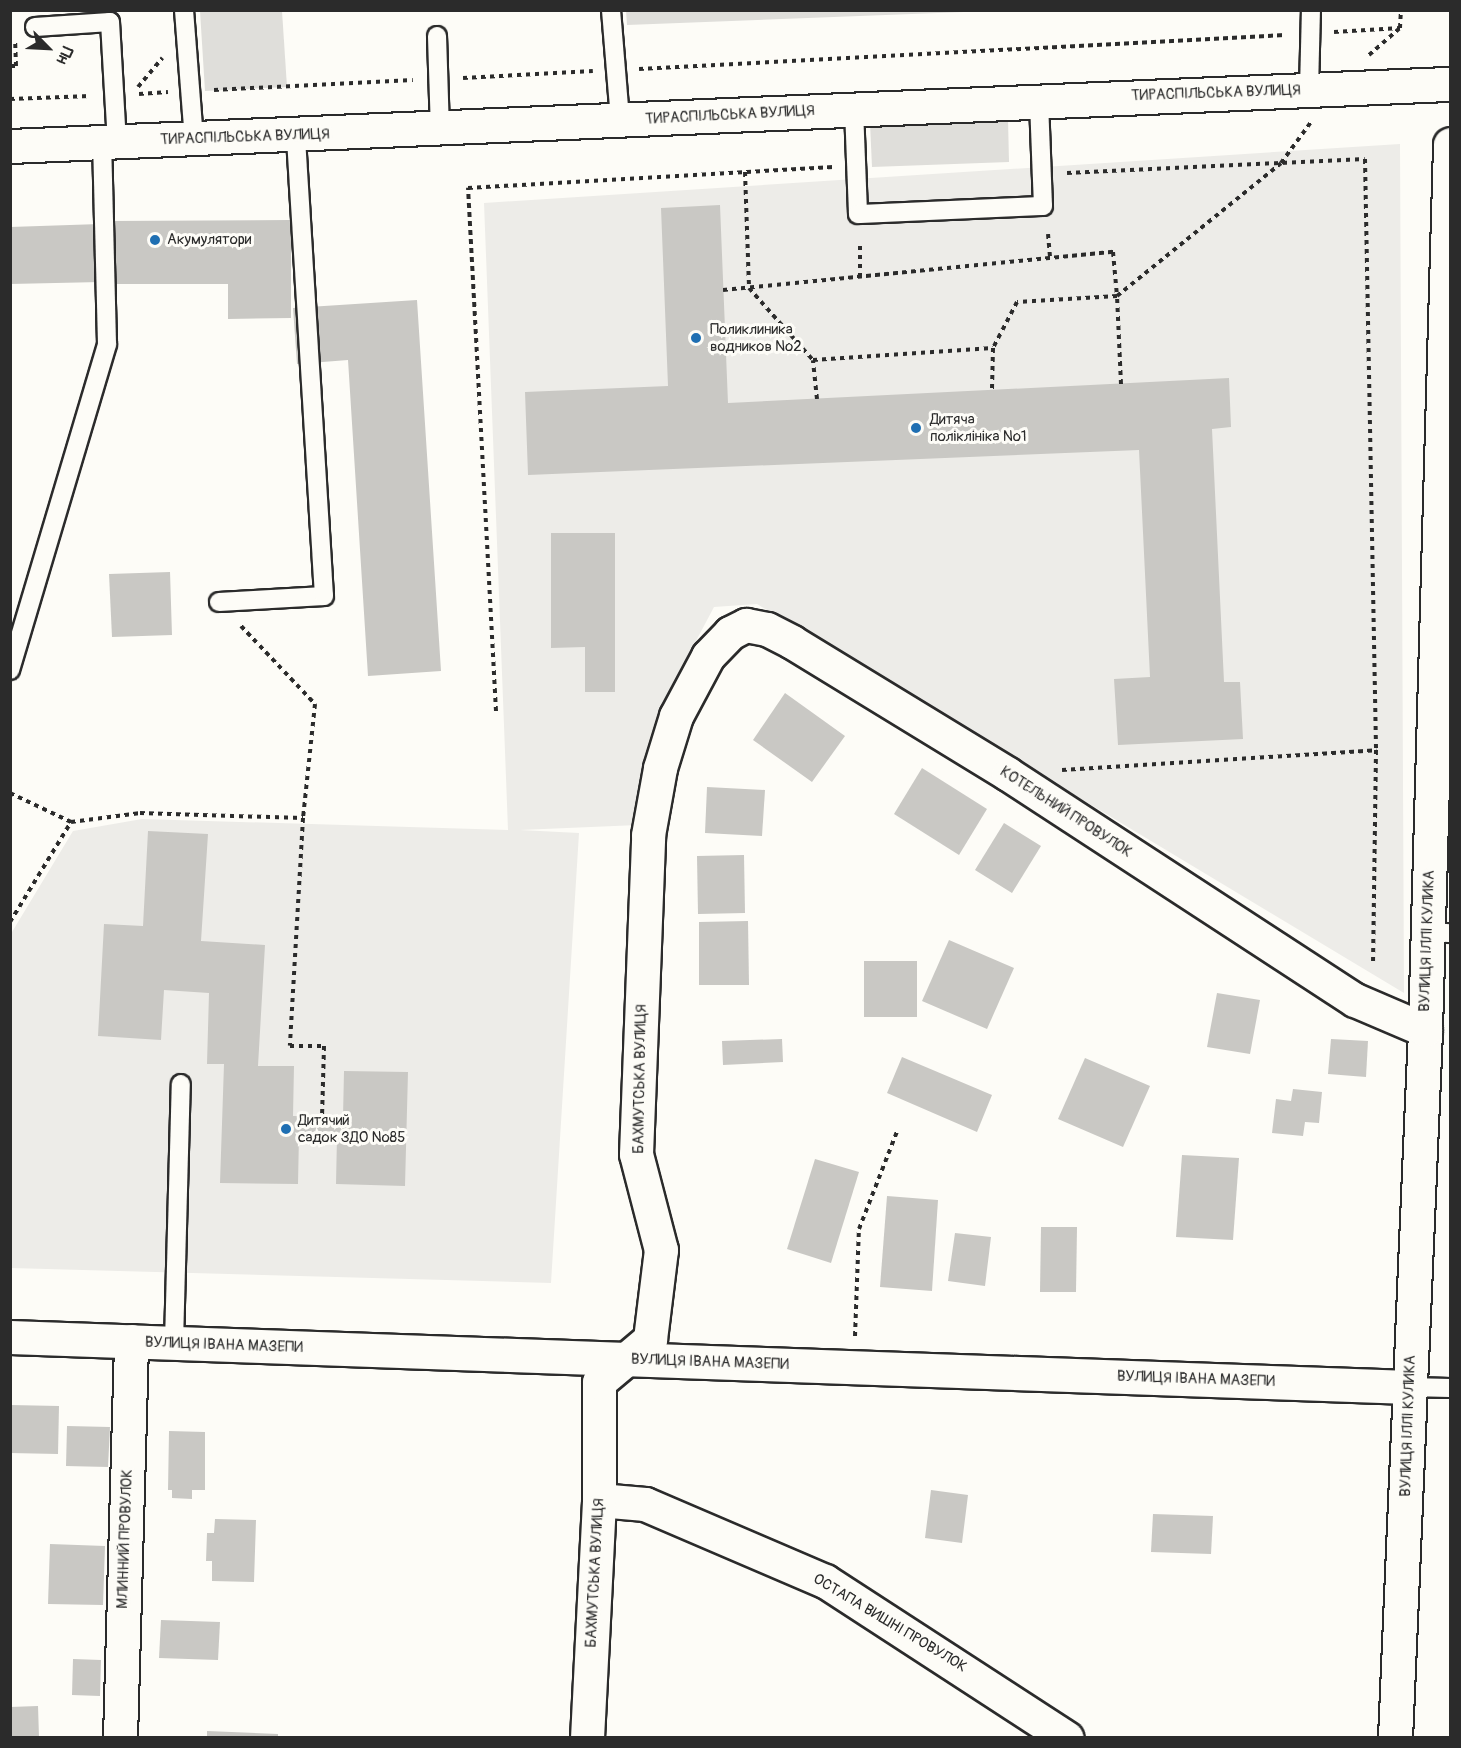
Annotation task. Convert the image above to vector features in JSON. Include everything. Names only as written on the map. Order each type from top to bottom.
[{"type":"street","name":"ТИРАСПІЛЬСЬКА ВУЛИЦЯ","points":[[10,146],[440,129],[1039,100],[1311,105],[1450,84]]},
{"type":"street","name":"ВУЛИЦЯ ІЛЛІ КУЛИКА","points":[[1395,1737],[1425,1030],[1439,933],[1450,144]]},
{"type":"street","name":"КОТЕЛЬНИЙ ПРОВУЛОК","points":[[708,656],[730,633],[746,625],[767,629],[1008,774],[1355,1000],[1425,1030]]},
{"type":"street","name":"БАХМУТСЬКА ВУЛИЦЯ","points":[[587,1737],[599,1500],[599,1382],[650,1339],[661,1250],[636,1154],[648,835],[660,768],[676,716],[708,656]]},
{"type":"street","name":"ВУЛИЦЯ ІВАНА МАЗЕПИ","points":[[10,1337],[1409,1387]]},
{"type":"street","name":"МЛИННИЙ ПРОВУЛОК","points":[[120,1737],[131,1341]]},
{"type":"street","name":"ОСТАПА ВИШНІ ПРОВУЛОК","points":[[599,1500],[645,1504],[825,1581],[1067,1737]]},
{"type":"lane","points":[[184,10],[194,139]]},
{"type":"lane","points":[[611,10],[620,120]]},
{"type":"lane","points":[[1311,10],[1311,105]]},
{"type":"lane","points":[[10,670],[107,344],[110,22],[35,27]]},
{"type":"lane","points":[[438,36],[440,129]]},
{"type":"lane","points":[[854,109],[858,214],[1043,206],[1039,100]]},
{"type":"lane","points":[[219,602],[324,596],[296,135]]},
{"type":"lane","points":[[174,1343],[181,1084]]},
{"type":"lane","points":[[1409,1387],[1450,1388]]},
{"type":"path","points":[[1366,58],[1400,28],[1401,10]]},
{"type":"path","points":[[190,91],[1400,28]]},
{"type":"path","points":[[10,66],[16,66],[15,39]]},
{"type":"path","points":[[992,390],[993,348],[1017,302],[1117,296],[1281,163],[1311,105]]},
{"type":"path","points":[[1043,173],[1365,159],[1376,750],[1373,966]]},
{"type":"path","points":[[496,711],[468,188],[855,165]]},
{"type":"path","points":[[745,172],[749,288],[813,360],[817,399]]},
{"type":"path","points":[[1048,234],[1050,259]]},
{"type":"path","points":[[860,243],[860,277]]},
{"type":"path","points":[[723,290],[1113,252],[1121,384]]},
{"type":"path","points":[[813,360],[993,348]]},
{"type":"path","points":[[219,602],[315,704],[303,819],[290,1046],[324,1046],[322,1116]]},
{"type":"path","points":[[1008,774],[1376,750]]},
{"type":"path","points":[[10,793],[71,822],[140,813],[303,819]]},
{"type":"path","points":[[10,922],[71,822]]},
{"type":"path","points":[[854,1367],[859,1229],[898,1129]]},
{"type":"shaded area","points":[[626,10],[990,10],[990,11],[627,25]]},
{"type":"shaded area","points":[[200,11],[282,11],[287,87],[205,91]]},
{"type":"shaded area","points":[[1008,119],[1009,162],[872,167],[870,123]]},
{"type":"shaded area","points":[[1400,144],[1404,993],[757,604],[714,607],[662,705],[638,825],[520,830],[579,833],[551,1283],[11,1268],[12,932],[73,831],[142,819],[508,830],[484,203]]},
{"type":"building","points":[[720,205],[728,403],[1229,378],[1231,427],[1212,429],[1224,682],[1240,682],[1243,739],[1118,745],[1114,679],[1150,677],[1139,450],[528,475],[525,392],[668,386],[661,208]]},
{"type":"building","points":[[291,220],[291,318],[228,319],[228,284],[112,284],[111,221]]},
{"type":"building","points":[[100,224],[101,282],[10,284],[10,227]]},
{"type":"building","points":[[417,300],[441,671],[368,676],[348,360],[297,364],[293,308]]},
{"type":"building","points":[[551,533],[615,533],[615,692],[585,692],[585,647],[551,648]]},
{"type":"building","points":[[170,572],[172,635],[112,637],[109,574]]},
{"type":"building","points":[[785,693],[845,736],[812,782],[753,740]]},
{"type":"building","points":[[922,768],[987,809],[959,855],[894,814]]},
{"type":"building","points":[[707,787],[765,790],[762,836],[705,833]]},
{"type":"building","points":[[1004,823],[1041,846],[1012,893],[975,870]]},
{"type":"building","points":[[148,831],[208,834],[201,941],[265,945],[258,1066],[294,1066],[293,1116],[343,1117],[344,1071],[408,1072],[405,1186],[336,1184],[337,1136],[299,1135],[298,1184],[220,1183],[224,1064],[207,1064],[209,993],[164,990],[161,1040],[98,1036],[104,924],[143,926]]},
{"type":"building","points":[[744,855],[745,913],[698,914],[697,856]]},
{"type":"building","points":[[748,921],[749,985],[699,985],[699,922]]},
{"type":"building","points":[[949,940],[1014,968],[987,1029],[922,1001]]},
{"type":"building","points":[[864,961],[917,961],[917,1017],[864,1017]]},
{"type":"building","points":[[1217,993],[1260,1000],[1250,1054],[1207,1047]]},
{"type":"building","points":[[782,1039],[783,1062],[723,1065],[722,1041]]},
{"type":"building","points":[[1331,1039],[1368,1041],[1366,1077],[1328,1074]]},
{"type":"building","points":[[902,1057],[992,1095],[977,1132],[887,1093]]},
{"type":"building","points":[[1085,1058],[1150,1086],[1123,1147],[1058,1119]]},
{"type":"building","points":[[1293,1089],[1322,1092],[1319,1123],[1305,1122],[1303,1136],[1272,1133],[1276,1099],[1291,1101]]},
{"type":"building","points":[[1182,1155],[1239,1158],[1233,1240],[1176,1237]]},
{"type":"building","points":[[815,1159],[859,1172],[831,1263],[787,1249]]},
{"type":"building","points":[[887,1196],[938,1200],[932,1291],[880,1287]]},
{"type":"building","points":[[1041,1227],[1077,1227],[1076,1292],[1040,1292]]},
{"type":"building","points":[[955,1233],[991,1237],[985,1286],[948,1281]]},
{"type":"building","points":[[10,1405],[59,1406],[58,1454],[10,1453]]},
{"type":"building","points":[[67,1426],[110,1427],[108,1467],[66,1466]]},
{"type":"building","points":[[169,1431],[205,1432],[205,1490],[192,1490],[192,1499],[172,1498],[172,1490],[168,1490]]},
{"type":"building","points":[[931,1490],[968,1495],[962,1543],[925,1538]]},
{"type":"building","points":[[1153,1514],[1213,1516],[1211,1554],[1151,1552]]},
{"type":"building","points":[[215,1519],[256,1520],[254,1582],[212,1581],[212,1561],[206,1561],[207,1533],[214,1533]]},
{"type":"building","points":[[50,1544],[105,1546],[103,1605],[48,1604]]},
{"type":"building","points":[[161,1620],[220,1622],[218,1660],[159,1658]]},
{"type":"building","points":[[73,1659],[101,1660],[100,1696],[72,1695]]},
{"type":"building","points":[[38,1706],[39,1738],[10,1738],[10,1707]]},
{"type":"building","points":[[207,1731],[278,1734],[278,1738],[207,1738]]},
{"type":"place","name":"Акумулятори","points":[[155,240]]},
{"type":"place","name":"Поликлиника водников №2","points":[[696,338]]},
{"type":"place","name":"Дитяча поліклініка №1","points":[[916,428]]},
{"type":"place","name":"Дитячий садок ЗДО №85","points":[[286,1129]]}]
